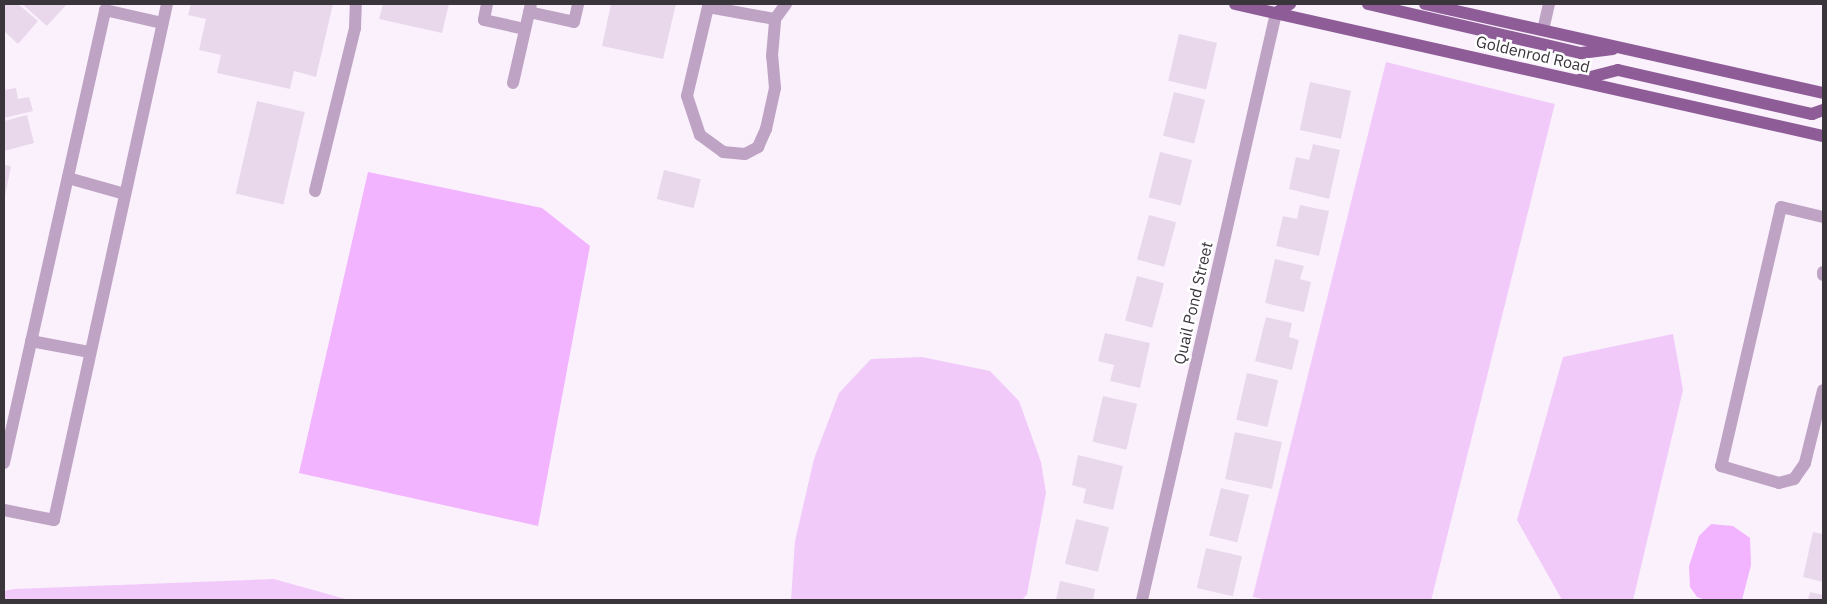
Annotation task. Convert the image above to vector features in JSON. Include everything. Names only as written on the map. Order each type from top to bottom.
[{"type":"main road","name":"Goldenrod Road","points":[[1235,4],[1823,136]]},
{"type":"main road","points":[[1276,13],[1290,4]]},
{"type":"main road","points":[[1368,4],[1581,53],[1622,48]]},
{"type":"main road","name":"Goldenrod Road","points":[[1425,4],[1823,93]]},
{"type":"main road","points":[[1577,81],[1618,70],[1812,114],[1823,110]]},
{"type":"street","points":[[4,510],[54,520],[167,4]]},
{"type":"street","points":[[315,191],[355,28],[356,4]]},
{"type":"street","points":[[487,4],[484,20],[525,29]]},
{"type":"street","points":[[513,83],[530,8],[574,22],[578,4]]},
{"type":"street","points":[[775,19],[708,5],[687,96],[700,135],[723,152],[745,154],[758,147],[766,130],[775,88],[772,56],[775,19],[786,4]]},
{"type":"street","points":[[1543,30],[1549,4]]},
{"type":"street","points":[[4,463],[105,10],[162,24]]},
{"type":"street","name":"Quail Pond Street","points":[[1142,600],[1276,13]]},
{"type":"street","points":[[68,178],[125,194]]},
{"type":"street","points":[[1823,217],[1781,207],[1721,466],[1780,483],[1794,479],[1805,463],[1823,390]]},
{"type":"street","points":[[31,341],[90,352]]},
{"type":"shaded area","points":[[1386,62],[1555,104],[1431,600],[1266,600],[1253,597]]},
{"type":"shaded area","points":[[368,172],[542,208],[590,246],[538,526],[299,473]]},
{"type":"shaded area","points":[[1673,334],[1683,390],[1633,600],[1562,600],[1517,520],[1563,357]]},
{"type":"shaded area","points":[[922,357],[990,371],[1019,401],[1041,462],[1046,493],[1027,594],[1022,600],[791,600],[795,541],[814,459],[839,393],[871,359]]},
{"type":"shaded area","points":[[1711,524],[1733,526],[1750,538],[1751,565],[1742,600],[1706,600],[1697,597],[1690,587],[1689,566],[1699,536]]},
{"type":"shaded area","points":[[274,579],[349,600],[4,600],[4,591],[14,589]]},
{"type":"building","points":[[4,4],[18,4],[38,21],[18,44],[4,31]]},
{"type":"building","points":[[22,4],[65,4],[66,5],[47,26]]},
{"type":"building","points":[[191,4],[333,4],[316,77],[294,71],[290,89],[217,73],[221,55],[199,50],[206,19],[188,15]]},
{"type":"building","points":[[383,4],[449,4],[442,33],[379,19]]},
{"type":"building","points":[[611,4],[676,4],[663,59],[602,46]]},
{"type":"building","points":[[1179,34],[1217,43],[1206,90],[1168,81]]},
{"type":"building","points":[[1310,82],[1351,91],[1341,139],[1300,130]]},
{"type":"building","points":[[16,88],[18,99],[29,97],[33,111],[4,118],[4,90]]},
{"type":"building","points":[[1174,92],[1205,100],[1194,143],[1163,136]]},
{"type":"building","points":[[257,101],[305,112],[283,205],[236,194]]},
{"type":"building","points":[[27,115],[34,143],[4,151],[4,121]]},
{"type":"building","points":[[1313,144],[1340,150],[1329,199],[1289,189],[1296,157],[1309,160]]},
{"type":"building","points":[[1160,152],[1192,160],[1181,206],[1149,198]]},
{"type":"building","points":[[4,165],[11,166],[5,196],[4,196]]},
{"type":"building","points":[[664,170],[701,179],[694,208],[657,199]]},
{"type":"building","points":[[1300,205],[1329,211],[1319,256],[1276,246],[1283,216],[1297,219]]},
{"type":"building","points":[[1149,215],[1176,222],[1164,267],[1137,259]]},
{"type":"building","points":[[1275,259],[1304,266],[1300,279],[1311,282],[1304,312],[1265,303]]},
{"type":"building","points":[[1137,276],[1164,283],[1152,328],[1125,320]]},
{"type":"building","points":[[1266,317],[1292,323],[1289,337],[1299,340],[1292,370],[1255,361]]},
{"type":"building","points":[[1105,333],[1150,343],[1140,388],[1110,381],[1114,365],[1098,361]]},
{"type":"building","points":[[1247,373],[1278,380],[1267,427],[1236,420]]},
{"type":"building","points":[[1103,396],[1137,404],[1127,450],[1092,442]]},
{"type":"building","points":[[1235,432],[1282,442],[1272,489],[1225,479]]},
{"type":"building","points":[[1078,455],[1123,466],[1113,510],[1083,503],[1086,489],[1072,485]]},
{"type":"building","points":[[1221,488],[1249,495],[1237,543],[1209,536]]},
{"type":"building","points":[[1076,519],[1109,527],[1098,572],[1065,564]]},
{"type":"building","points":[[1813,532],[1823,534],[1823,582],[1803,577]]},
{"type":"building","points":[[1206,548],[1242,556],[1233,596],[1197,588]]},
{"type":"building","points":[[1060,581],[1095,589],[1093,600],[1056,600]]},
{"type":"building","points":[[1810,592],[1823,595],[1823,600],[1808,600]]}]
